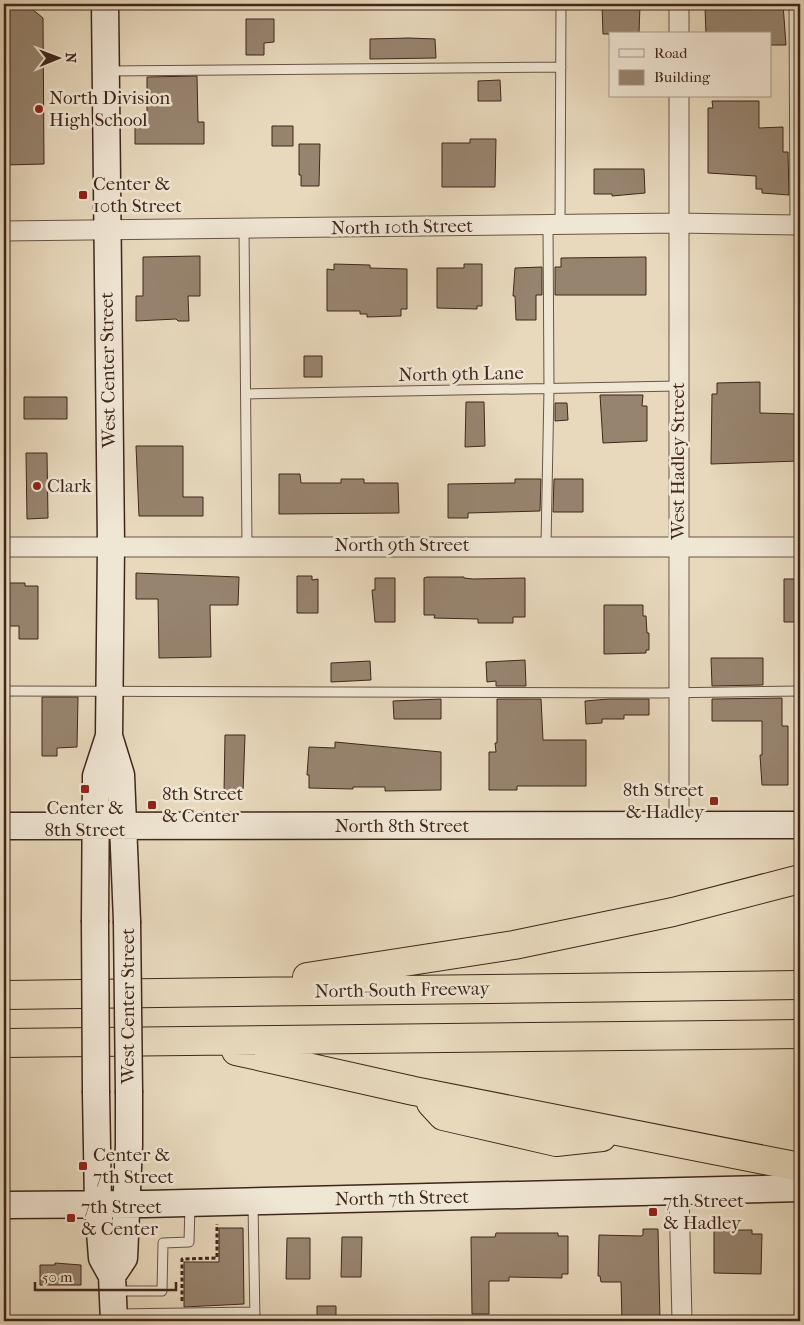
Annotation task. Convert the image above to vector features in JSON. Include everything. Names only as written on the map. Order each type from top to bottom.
[{"type":"highway","points":[[212,992],[514,945],[673,912],[800,879]]},
{"type":"highway","name":"North-South Freeway","points":[[4,995],[800,985]]},
{"type":"highway","points":[[4,1043],[800,1034]]},
{"type":"highway","points":[[191,1041],[422,1092],[800,1167]]},
{"type":"street","name":"West Center Street","points":[[104,4],[111,545],[109,736],[96,776],[96,1093],[98,1204],[102,1258],[113,1300]]},
{"type":"street","points":[[679,4],[679,32]]},
{"type":"street","name":"West Hadley Street","points":[[679,98],[679,826]]},
{"type":"street","name":"North 10th Street","points":[[4,231],[678,223],[798,225]]},
{"type":"street","name":"North 9th Street","points":[[4,547],[111,545],[678,545],[800,547]]},
{"type":"street","name":"West Center Street","points":[[109,736],[122,776],[127,921],[130,1145],[124,1258],[113,1300]]},
{"type":"street","name":"North 8th Street","points":[[4,826],[800,825]]},
{"type":"street","name":"North 7th Street","points":[[4,1205],[126,1204],[800,1188]]},
{"type":"street","points":[[679,1191],[682,1321]]},
{"type":"lane","points":[[546,545],[554,225],[561,67],[561,4]]},
{"type":"lane","points":[[794,4],[798,69],[798,225]]},
{"type":"lane","points":[[105,71],[561,67]]},
{"type":"lane","points":[[244,229],[247,545]]},
{"type":"lane","name":"North 9th Lane","points":[[246,394],[678,386]]},
{"type":"lane","points":[[4,691],[678,693],[800,691]]},
{"type":"lane","points":[[113,1300],[182,1313],[255,1316],[253,1201]]},
{"type":"lane","points":[[113,1300],[162,1291],[163,1243],[189,1242],[190,1202]]},
{"type":"path","points":[[182,1313],[182,1259],[217,1258],[217,1219]]},
{"type":"building","points":[[4,4],[32,4],[32,9],[43,18],[44,164],[4,165]]},
{"type":"building","points":[[602,4],[640,4],[639,32],[609,32],[609,34],[603,34]]},
{"type":"building","points":[[709,4],[783,4],[786,45],[772,45],[772,32],[706,32],[705,8],[709,8]]},
{"type":"building","points":[[246,19],[274,19],[274,42],[264,43],[264,55],[246,55]]},
{"type":"building","points":[[370,39],[435,39],[436,58],[370,59]]},
{"type":"building","points":[[197,76],[198,122],[204,122],[204,144],[135,144],[135,122],[147,122],[147,77]]},
{"type":"building","points":[[500,80],[501,101],[478,101],[478,81]]},
{"type":"building","points":[[712,101],[759,101],[759,128],[783,127],[783,152],[788,152],[789,195],[762,193],[762,189],[756,189],[756,176],[708,173],[708,108],[713,108]]},
{"type":"building","points":[[272,126],[293,126],[293,146],[272,146]]},
{"type":"building","points":[[470,139],[496,139],[495,187],[442,187],[442,143],[470,143]]},
{"type":"building","points":[[299,144],[320,144],[319,186],[301,186]]},
{"type":"building","points":[[594,169],[644,169],[645,193],[612,196],[612,194],[594,194]]},
{"type":"building","points":[[200,256],[200,296],[188,296],[189,321],[178,321],[176,319],[136,321],[136,296],[143,296],[143,257]]},
{"type":"building","points":[[646,257],[646,295],[555,295],[555,267],[561,267],[561,258]]},
{"type":"building","points":[[334,264],[370,265],[370,268],[407,269],[407,309],[401,309],[401,316],[367,317],[367,314],[360,314],[360,311],[327,311],[327,269],[334,270]]},
{"type":"building","points":[[464,264],[482,264],[482,306],[477,306],[477,309],[437,308],[437,268],[464,268]]},
{"type":"building","points":[[542,267],[542,295],[536,295],[536,320],[516,320],[515,296],[513,296],[515,268]]},
{"type":"building","points":[[304,356],[322,356],[322,377],[304,377]]},
{"type":"building","points":[[760,382],[760,413],[797,414],[799,461],[711,464],[712,394],[717,394],[717,383]]},
{"type":"building","points":[[600,395],[643,395],[642,406],[647,406],[647,441],[603,443]]},
{"type":"building","points":[[24,397],[67,397],[67,419],[24,419]]},
{"type":"building","points":[[466,402],[484,402],[485,446],[465,447]]},
{"type":"building","points":[[555,403],[567,403],[568,420],[555,421]]},
{"type":"building","points":[[136,446],[183,446],[183,497],[203,497],[203,516],[139,516]]},
{"type":"building","name":"Clark","points":[[26,453],[47,453],[48,518],[27,519]]},
{"type":"building","points":[[279,474],[300,474],[301,483],[341,483],[341,479],[364,479],[364,483],[398,483],[399,513],[279,514]]},
{"type":"building","points":[[515,479],[541,479],[540,511],[468,513],[468,518],[448,518],[448,484],[515,483]]},
{"type":"building","points":[[554,479],[583,479],[583,512],[553,512]]},
{"type":"building","points":[[136,573],[239,577],[238,605],[210,605],[211,657],[159,658],[158,599],[136,599]]},
{"type":"building","points":[[297,576],[312,576],[312,580],[318,579],[318,613],[297,613]]},
{"type":"building","points":[[464,577],[473,579],[525,578],[525,617],[513,617],[513,623],[478,623],[478,619],[434,618],[435,615],[424,615],[424,578]]},
{"type":"building","points":[[375,578],[395,578],[395,622],[375,622],[372,590],[375,590]]},
{"type":"building","points":[[784,579],[800,579],[800,622],[784,622]]},
{"type":"building","points":[[4,583],[25,583],[25,586],[38,586],[38,639],[19,639],[19,626],[4,626]]},
{"type":"building","points":[[604,605],[643,605],[643,616],[646,616],[647,633],[649,633],[649,650],[646,650],[646,653],[604,654]]},
{"type":"building","points":[[711,658],[763,658],[763,685],[712,686]]},
{"type":"building","points":[[525,660],[526,686],[496,686],[496,681],[487,682],[486,662]]},
{"type":"building","points":[[370,661],[371,680],[331,682],[331,663]]},
{"type":"building","points":[[42,697],[78,697],[77,747],[57,748],[57,756],[42,756]]},
{"type":"building","points":[[782,698],[782,726],[788,726],[788,785],[762,785],[760,755],[762,755],[762,721],[712,721],[712,699]]},
{"type":"building","points":[[441,699],[441,719],[394,719],[393,701]]},
{"type":"building","points":[[497,699],[541,699],[543,740],[586,740],[586,786],[517,786],[517,790],[489,790],[489,752],[496,752],[495,743],[497,743]]},
{"type":"building","points":[[649,699],[649,715],[624,715],[624,719],[602,719],[602,723],[586,724],[585,701]]},
{"type":"building","points":[[225,735],[245,735],[243,793],[224,793]]},
{"type":"building","points":[[335,742],[441,752],[441,790],[385,791],[385,787],[353,787],[353,789],[309,788],[309,775],[307,775],[309,747],[335,748]]},
{"type":"building","points":[[219,1228],[243,1228],[244,1304],[184,1307],[184,1262],[219,1262]]},
{"type":"building","points":[[643,1229],[658,1229],[660,1321],[622,1320],[621,1282],[601,1282],[600,1276],[598,1276],[599,1235],[641,1236],[643,1235]]},
{"type":"building","points":[[714,1230],[752,1230],[752,1234],[762,1234],[761,1274],[714,1273]]},
{"type":"building","points":[[496,1233],[558,1233],[558,1236],[568,1236],[568,1274],[562,1274],[562,1278],[509,1277],[509,1281],[489,1281],[489,1314],[472,1314],[471,1237],[495,1237]]},
{"type":"building","points":[[342,1237],[362,1237],[361,1277],[341,1277]]},
{"type":"building","points":[[287,1238],[310,1238],[310,1279],[286,1279]]},
{"type":"building","points":[[55,1263],[81,1265],[81,1285],[40,1285],[40,1265],[55,1265]]},
{"type":"building","points":[[317,1306],[336,1306],[336,1321],[317,1321]]},
{"type":"place","name":"North Division High School","points":[[39,109]]},
{"type":"place","name":"Center & 10th Street","points":[[83,195]]},
{"type":"place","name":"Clark","points":[[37,486]]},
{"type":"place","name":"Center & 8th Street","points":[[85,789]]},
{"type":"place","name":"8th Street & Hadley","points":[[714,801]]},
{"type":"place","name":"8th Street & Center","points":[[152,805]]},
{"type":"place","name":"Center & 7th Street","points":[[83,1166]]},
{"type":"place","name":"7th Street & Hadley","points":[[653,1212]]},
{"type":"place","name":"7th Street & Center","points":[[71,1218]]}]
